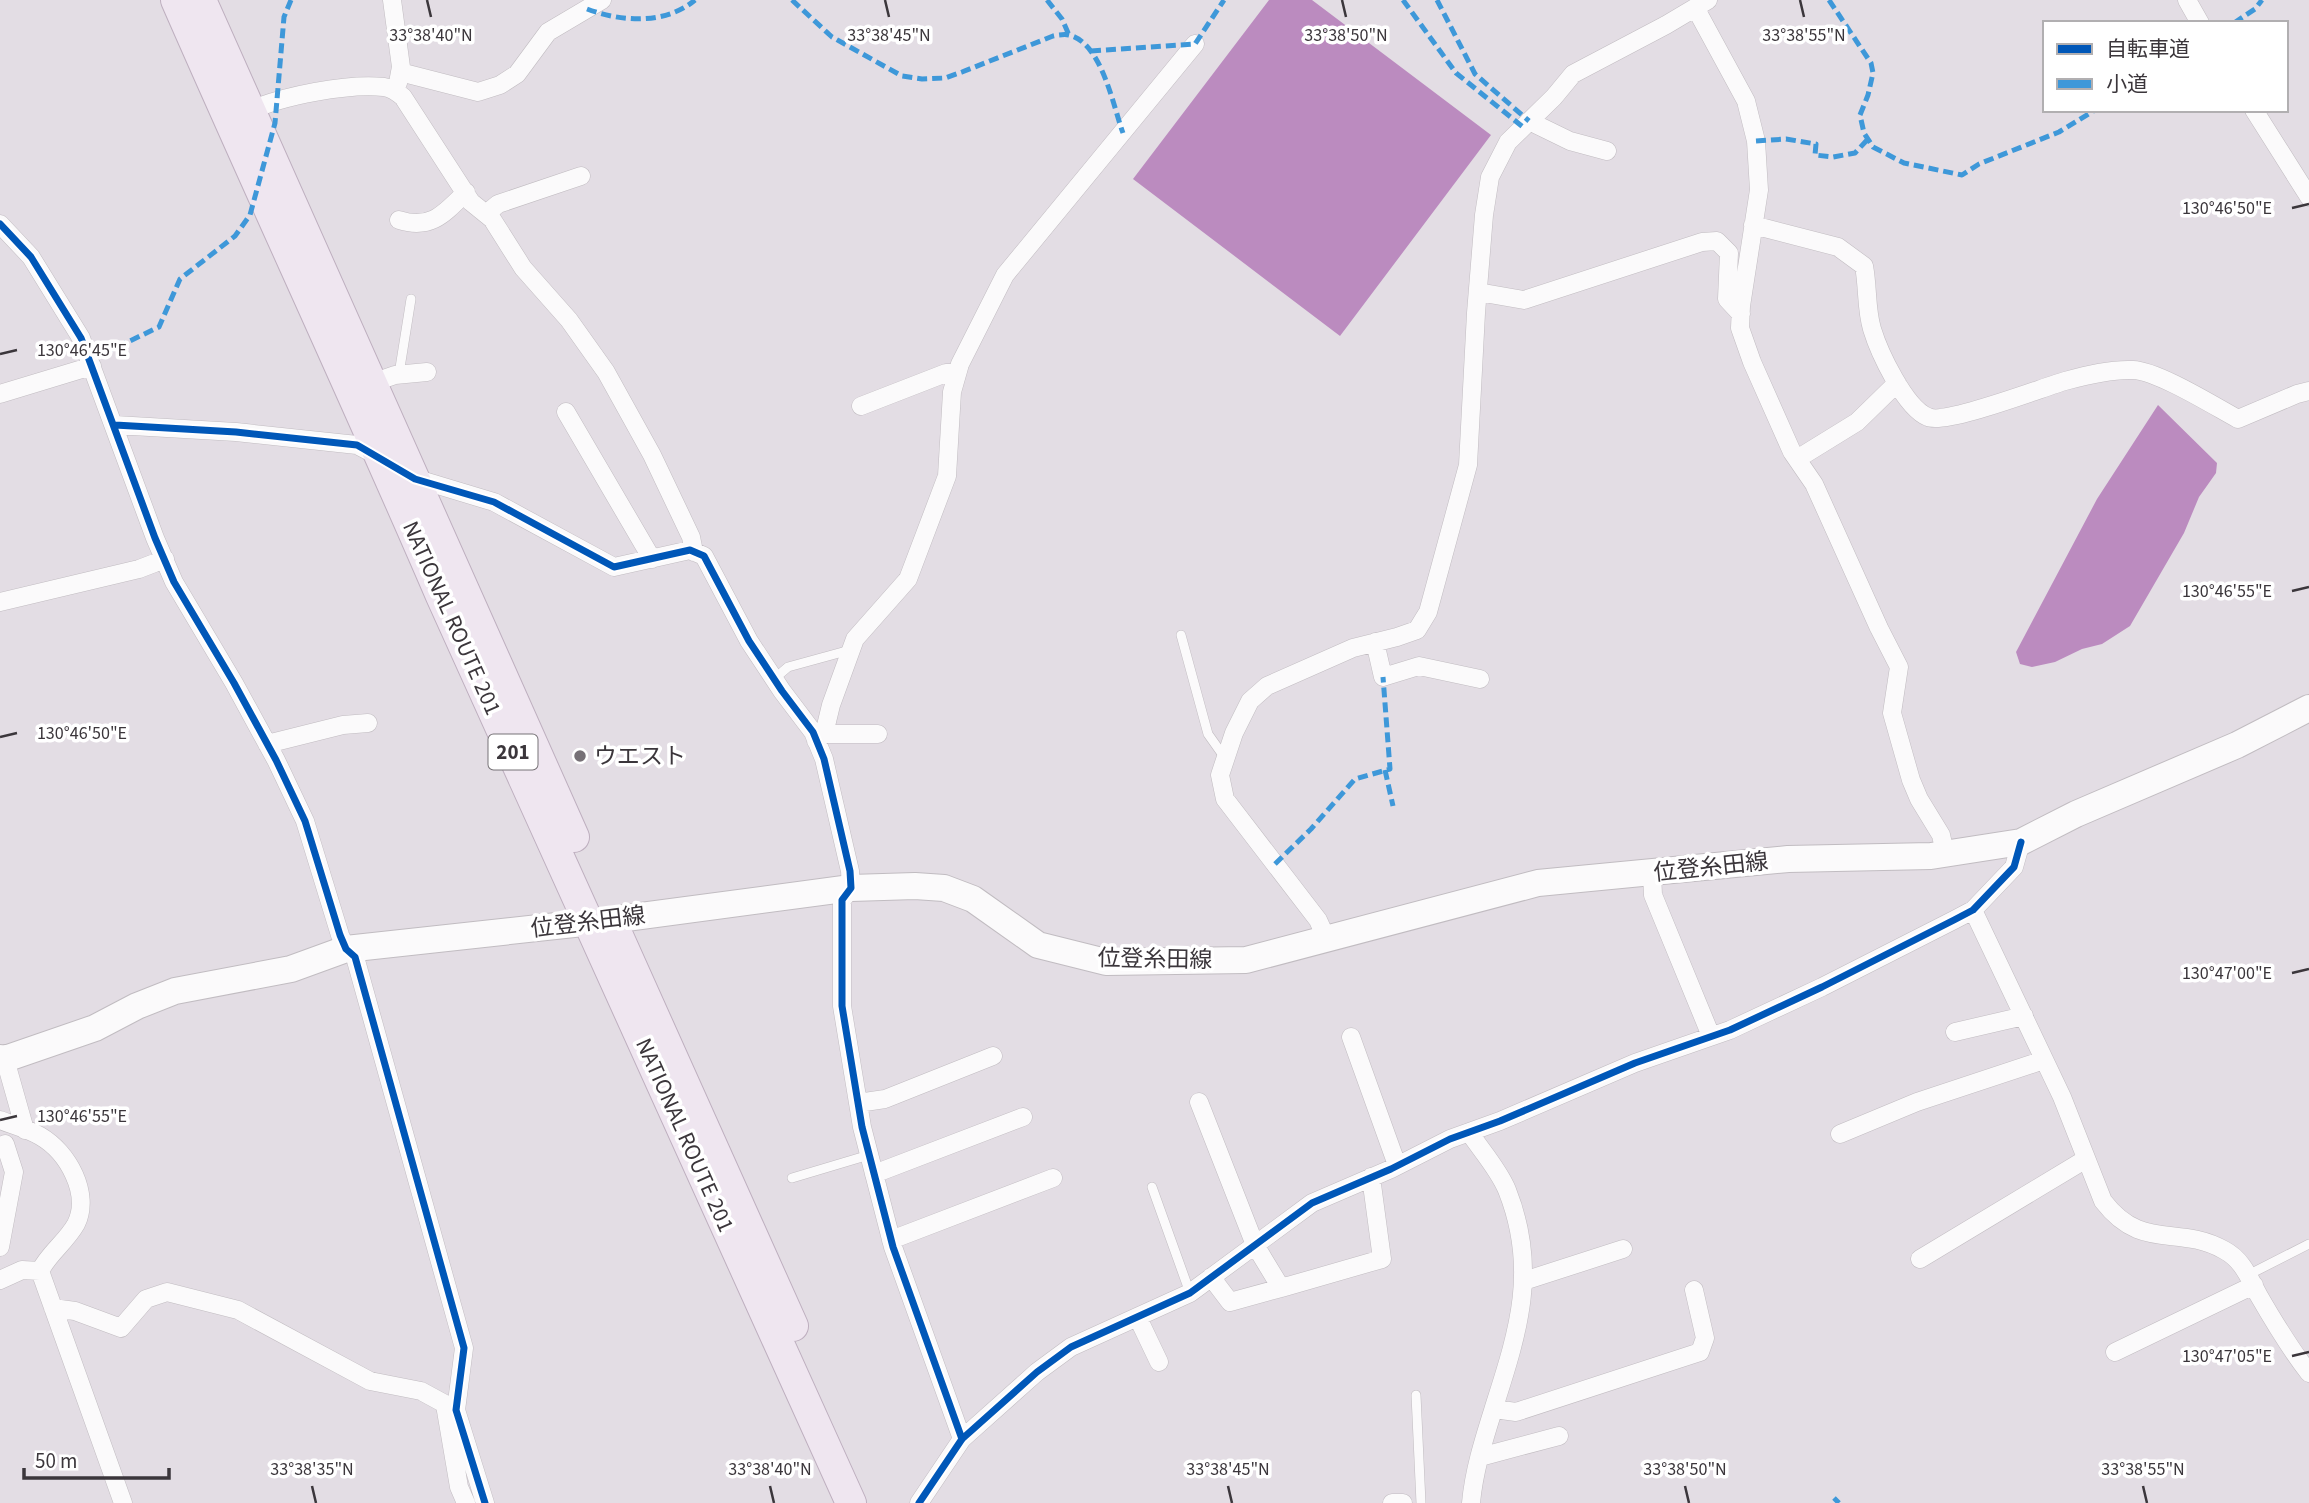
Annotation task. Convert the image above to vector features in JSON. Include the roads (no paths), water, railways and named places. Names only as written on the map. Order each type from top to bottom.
[{"type":"highway","name":"NATIONAL ROUTE 201","points":[[176,0],[440,596],[751,1230],[871,1503]]},
{"type":"highway","name":"NATIONAL ROUTE 201","points":[[201,0],[249,111],[386,379],[415,479],[600,921],[851,1503]]},
{"type":"main road","name":"位登糸田線","points":[[3,1059],[95,1028],[137,1006],[175,991],[291,969],[346,949],[600,921],[851,888],[944,888],[973,899],[1038,945],[1106,962],[1246,960],[1538,883],[1788,859],[1945,853],[2021,842],[2076,814],[2238,745],[2309,708]]},
{"type":"street","points":[[392,0],[400,72],[396,91]]},
{"type":"street","points":[[400,72],[478,92],[500,85],[517,74],[548,33],[602,0]]},
{"type":"street","points":[[2187,0],[2199,21]]},
{"type":"street","points":[[1327,940],[1318,920],[1225,799],[1220,775],[1234,733],[1250,701],[1267,686],[1353,648],[1418,630],[1428,612],[1468,465],[1478,292],[1490,177],[1508,142],[1573,74],[1702,5],[1745,101],[1755,133],[1759,161],[1759,190],[1740,328],[1752,362],[1797,459],[1814,484],[1899,667],[1892,713],[1911,780],[1941,835],[1945,853]]},
{"type":"street","points":[[962,1439],[891,1240],[858,1103],[842,1006],[842,900],[851,888],[820,738],[855,639],[908,579],[913,568],[947,476],[952,392],[957,373],[1005,275],[1195,44]]},
{"type":"street","points":[[249,111],[269,102],[344,88],[385,87],[403,97],[471,202],[492,219],[523,268],[569,320],[606,372],[652,455],[691,537],[694,552]]},
{"type":"street","points":[[2256,112],[2309,197]]},
{"type":"street","points":[[1529,121],[1570,141],[1607,151]]},
{"type":"street","points":[[486,214],[498,204],[581,176]]},
{"type":"street","points":[[398,220],[414,225],[437,219],[466,192]]},
{"type":"street","points":[[0,224],[31,257],[81,338],[174,582],[267,744],[305,821],[340,935],[346,949],[355,957],[464,1349],[450,1407],[459,1487],[466,1503]]},
{"type":"street","points":[[1754,225],[1830,244],[1864,266],[1873,332],[1897,383],[1914,408],[1930,419],[1950,417],[2067,381],[2113,370],[2151,373],[2238,419],[2309,391]]},
{"type":"street","points":[[1478,292],[1524,300],[1702,242],[1717,241],[1729,253],[1727,299],[1741,314]]},
{"type":"street","points":[[0,394],[92,366]]},
{"type":"street","points":[[386,379],[427,372]]},
{"type":"street","points":[[861,406],[946,373],[957,373]]},
{"type":"street","points":[[1797,459],[1857,422],[1897,383]]},
{"type":"street","points":[[566,412],[652,559]]},
{"type":"street","points":[[115,425],[236,432],[357,445],[415,479],[494,502],[614,567],[690,550],[704,556],[749,641],[813,732],[820,738],[878,734]]},
{"type":"street","points":[[0,602],[139,569],[165,559]]},
{"type":"street","points":[[1375,642],[1383,677],[1419,666],[1480,679]]},
{"type":"street","points":[[267,744],[343,725],[368,723]]},
{"type":"street","points":[[919,1503],[962,1439],[1037,1372],[1072,1346],[1190,1293],[1312,1203],[1397,1166],[1450,1139],[1500,1121],[1635,1063],[1730,1030],[1822,987],[1973,910],[2014,867],[2021,842]]},
{"type":"street","points":[[1653,873],[1653,895],[1711,1036]]},
{"type":"street","points":[[1973,910],[2062,1097],[2103,1201],[2113,1214],[2136,1231],[2202,1241],[2225,1251],[2245,1269],[2303,1355],[2309,1373]]},
{"type":"street","points":[[1955,1032],[2024,1016]]},
{"type":"street","points":[[1351,1037],[1397,1166]]},
{"type":"street","points":[[858,1103],[885,1099],[993,1056]]},
{"type":"street","points":[[3,1059],[25,1130]]},
{"type":"street","points":[[1840,1134],[1917,1102],[2044,1060]]},
{"type":"street","points":[[1199,1102],[1255,1245],[1281,1288]]},
{"type":"street","points":[[874,1174],[1023,1117]]},
{"type":"street","points":[[0,1120],[41,1136],[60,1152],[75,1175],[80,1194],[78,1221],[67,1239],[45,1261],[40,1271],[123,1503]]},
{"type":"street","points":[[1468,1132],[1506,1188],[1516,1220],[1524,1281],[1524,1295],[1515,1340],[1480,1457],[1471,1503]]},
{"type":"street","points":[[5,1144],[14,1172],[0,1249],[8,1277],[22,1270],[40,1271]]},
{"type":"street","points":[[1920,1259],[2086,1159]]},
{"type":"street","points":[[1211,1277],[1230,1302],[1382,1259],[1371,1177]]},
{"type":"street","points":[[891,1240],[1053,1178]]},
{"type":"street","points":[[1524,1281],[1623,1249]]},
{"type":"street","points":[[2115,1352],[2251,1280]]},
{"type":"street","points":[[1494,1409],[1516,1412],[1700,1352],[1705,1338],[1694,1290]]},
{"type":"street","points":[[53,1308],[75,1311],[121,1328],[146,1299],[167,1292],[237,1310],[370,1381],[421,1391],[450,1407],[485,1503]]},
{"type":"street","points":[[1138,1318],[1159,1362]]},
{"type":"street","points":[[1480,1457],[1559,1436]]},
{"type":"street","points":[[1392,1503],[1403,1503]]},
{"type":"lane","points":[[386,379],[411,299]]},
{"type":"lane","points":[[1181,635],[1208,734],[1226,758]]},
{"type":"lane","points":[[774,678],[788,667],[850,650]]},
{"type":"lane","points":[[792,1178],[869,1155]]},
{"type":"lane","points":[[1152,1187],[1190,1293]]},
{"type":"lane","points":[[2251,1280],[2309,1244]]},
{"type":"lane","points":[[1416,1395],[1421,1503]]},
{"type":"place","name":"ウエスト","points":[[580,756]]}]
